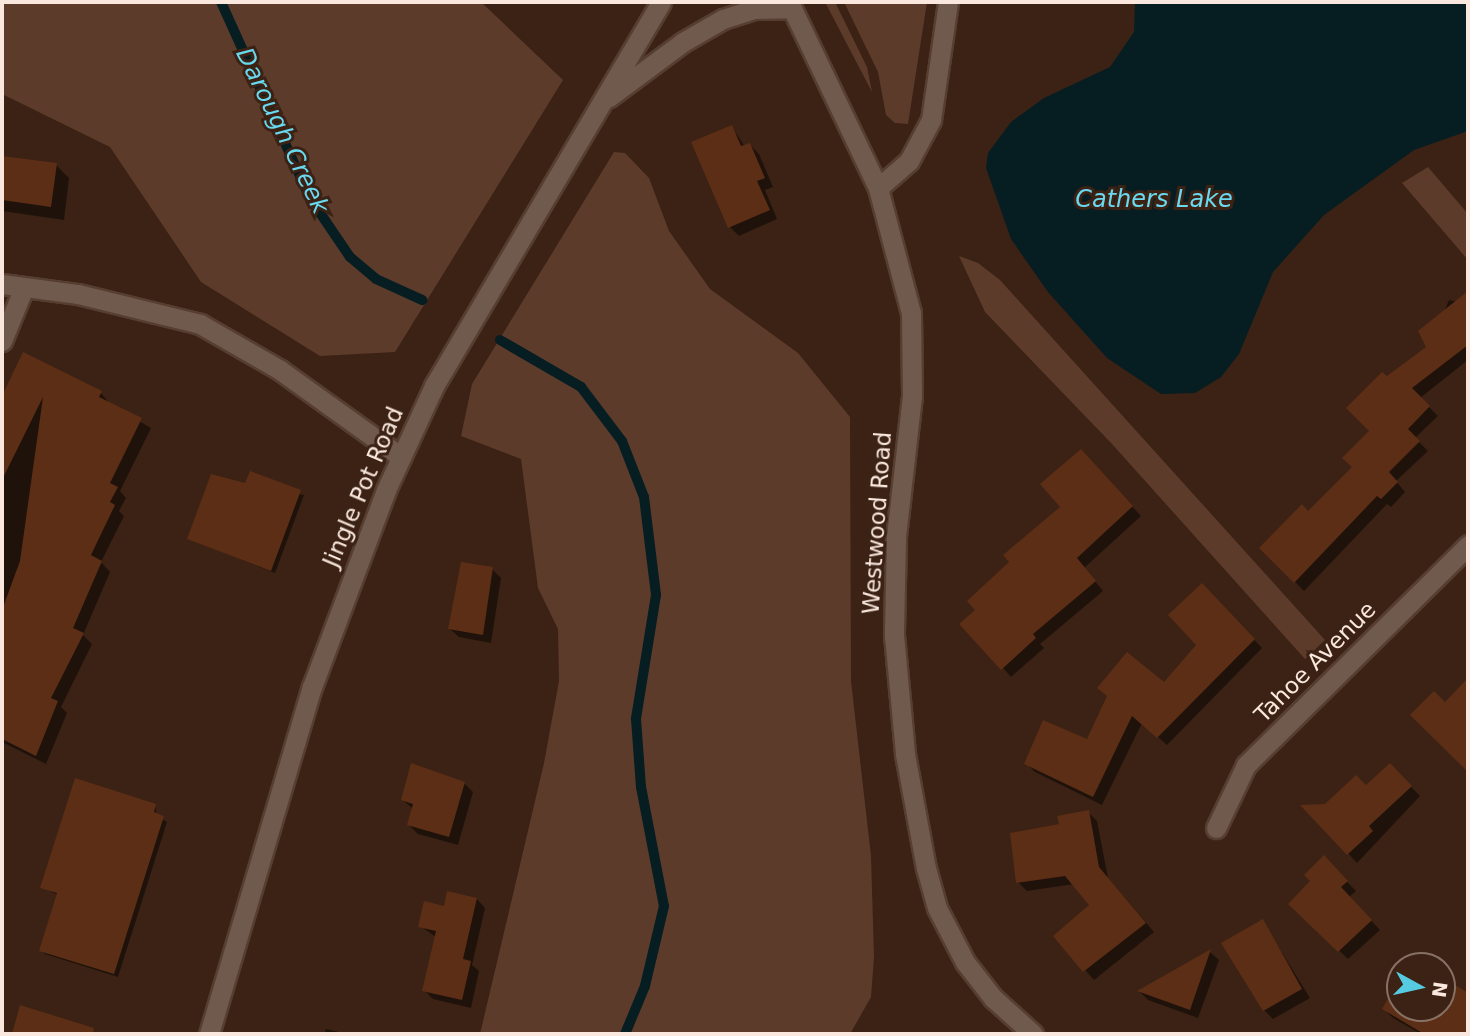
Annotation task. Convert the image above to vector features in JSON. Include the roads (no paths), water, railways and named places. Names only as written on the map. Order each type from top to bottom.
[{"type":"street","name":"Jingle Pot Road","points":[[209,1034],[312,687],[354,567],[401,457],[434,386],[661,2]]},
{"type":"street","points":[[878,188],[909,160],[931,120],[948,2]]},
{"type":"street","points":[[602,102],[683,42],[723,19],[753,9],[791,5]]},
{"type":"street","name":"Westwood Road","points":[[791,5],[878,188],[911,313],[912,396],[894,586],[897,684],[915,813],[926,868],[950,936],[986,991],[1033,1034]]},
{"type":"street","points":[[2,284],[161,311],[200,324],[280,370],[401,457]]},
{"type":"street","points":[[2,341],[24,287]]},
{"type":"street","name":"Tahoe Avenue","points":[[1216,828],[1246,765],[1468,545]]},
{"type":"water","name":"Cathers Lake","points":[[1135,2],[1468,2],[1468,131],[1414,150],[1324,215],[1273,272],[1239,354],[1221,377],[1195,393],[1161,394],[1107,358],[1048,292],[1011,239],[986,168],[988,153],[1011,122],[1044,98],[1110,67],[1134,32]]},
{"type":"waterway","name":"Darough Creek","points":[[221,2],[310,198],[350,257],[376,279],[422,300]]},
{"type":"waterway","name":"Darough Creek","points":[[500,340],[581,387],[622,441],[644,497],[656,595],[636,719],[641,787],[664,906],[645,986],[625,1034]]}]
